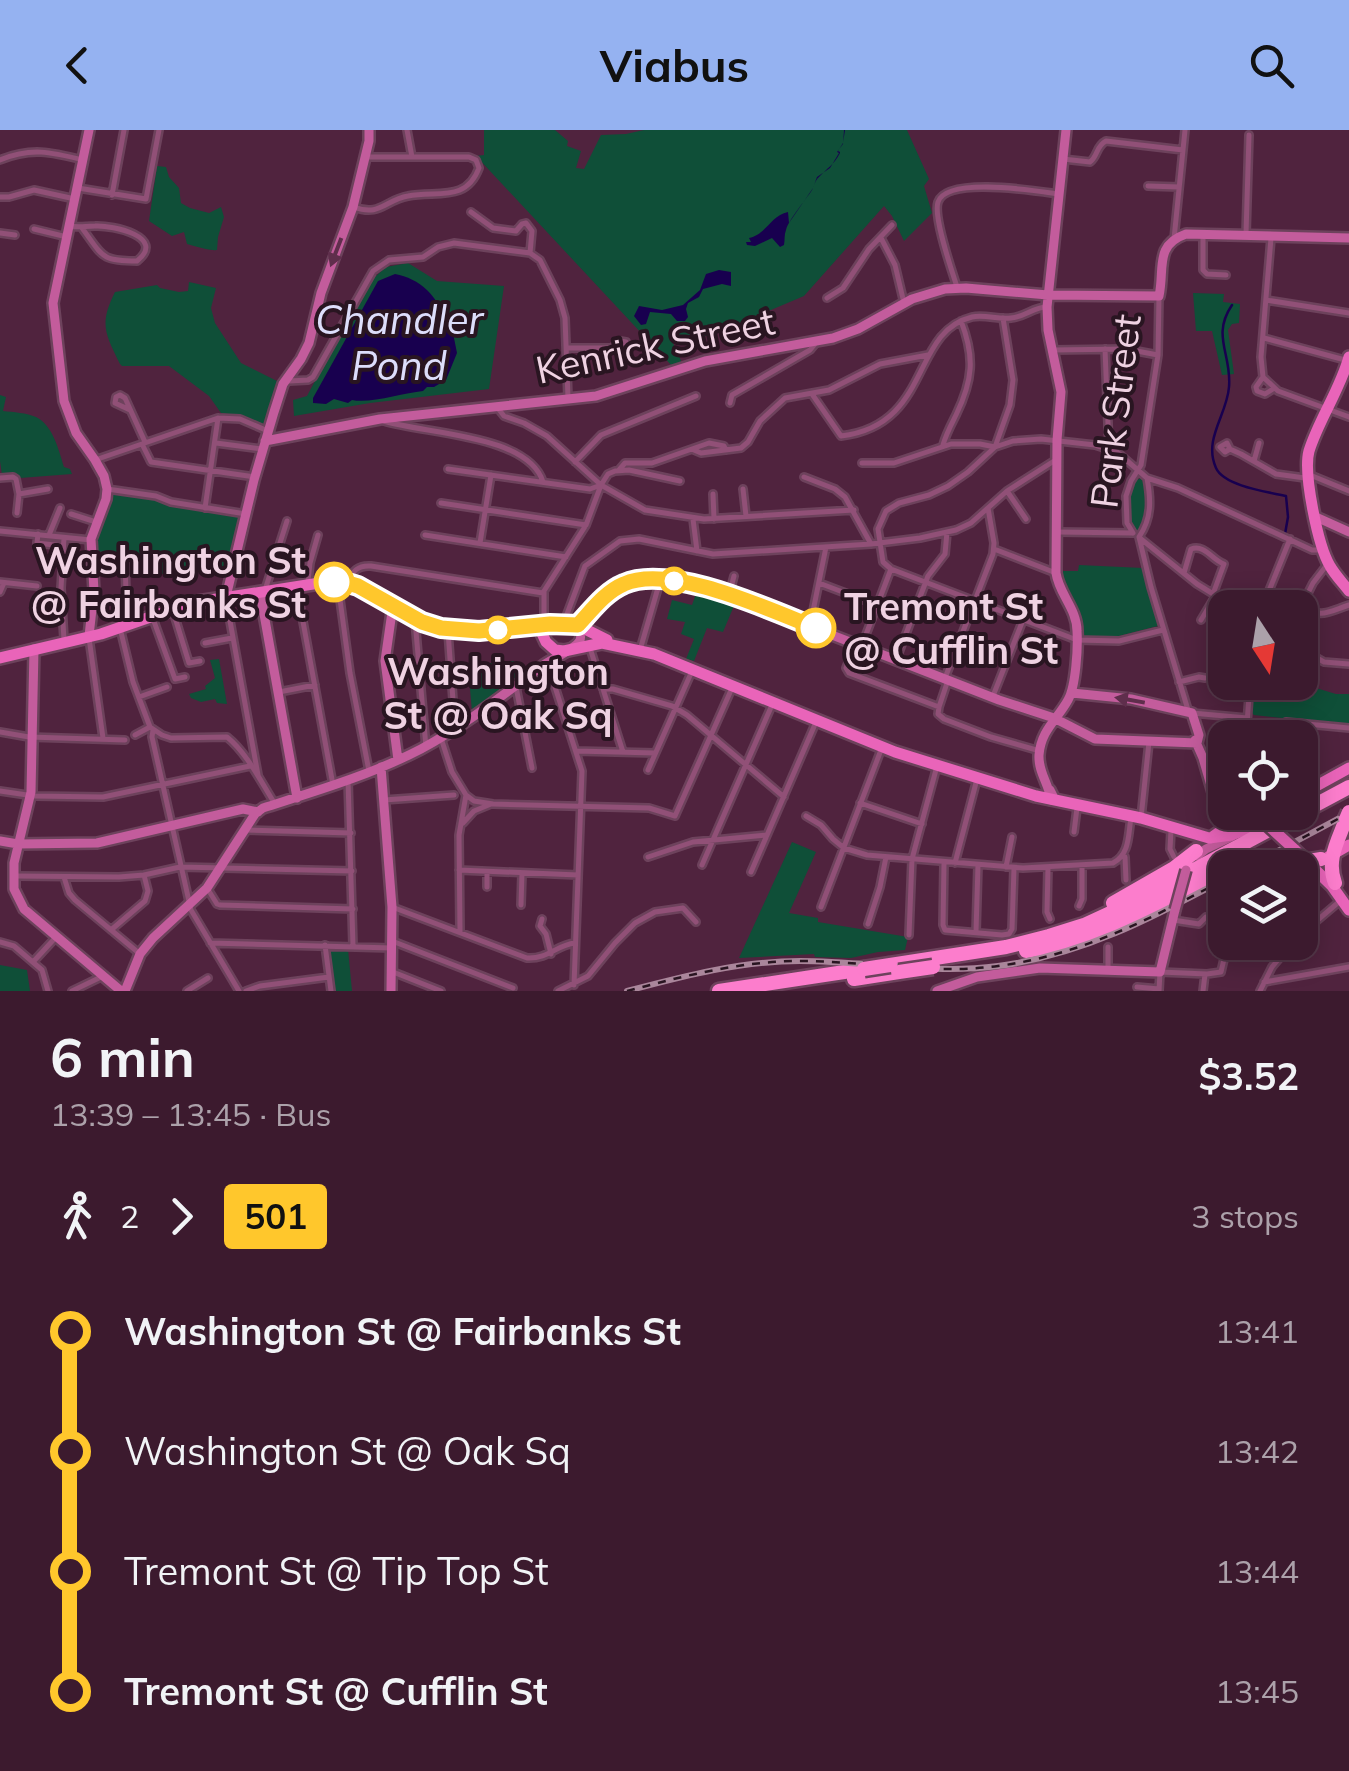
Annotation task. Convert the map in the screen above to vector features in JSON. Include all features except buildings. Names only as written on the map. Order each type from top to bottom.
[{"type":"highway","points":[[779,991],[1028,946],[1073,929],[1114,912],[1347,775]]},
{"type":"highway","points":[[719,991],[864,969],[933,967],[1068,938],[1115,920],[1349,796]]},
{"type":"highway","points":[[1326,868],[1348,816]]},
{"type":"highway","points":[[1028,946],[1174,868],[1196,851]]},
{"type":"highway","points":[[1028,946],[1047,949],[1114,927],[1208,877]]},
{"type":"main road","points":[[1348,366],[1307,461],[1323,549],[1328,564],[1349,591]]},
{"type":"main road","points":[[0,658],[124,627],[172,608],[343,582],[415,618],[448,629],[578,625],[599,643],[640,650],[692,668],[937,766],[1192,834],[1212,838],[1224,830]]},
{"type":"main road","points":[[548,627],[547,644],[555,650],[569,650],[591,639]]},
{"type":"main road","points":[[1318,787],[1347,775]]},
{"type":"main road","points":[[1279,830],[1282,837],[1326,868]]},
{"type":"main road","points":[[1192,834],[1196,851]]},
{"type":"street","points":[[88,130],[54,304],[63,393],[76,433],[96,460],[107,489],[91,540],[94,591],[89,636],[104,738]]},
{"type":"street","points":[[112,194],[124,130]]},
{"type":"street","points":[[0,197],[34,190],[112,194],[143,200],[159,130]]},
{"type":"street","points":[[258,778],[226,597],[265,440],[286,380],[309,343],[321,293],[353,207],[369,130]]},
{"type":"street","points":[[408,130],[412,158]]},
{"type":"street","points":[[1051,795],[1042,775],[1040,751],[1048,727],[1072,692],[1077,640],[1076,622],[1056,572],[1061,392],[1042,307],[1066,130]]},
{"type":"street","points":[[1174,239],[1185,130]]},
{"type":"street","points":[[1246,234],[1250,135]]},
{"type":"street","points":[[1062,158],[1090,162],[1106,141],[1182,150]]},
{"type":"street","points":[[0,160],[36,151],[83,160]]},
{"type":"street","points":[[353,207],[371,211],[405,196],[454,192],[473,180],[479,167],[471,157],[365,157]]},
{"type":"street","points":[[1148,186],[1179,187]]},
{"type":"street","points":[[957,287],[938,219],[940,198],[951,190],[968,187],[1059,194]]},
{"type":"street","points":[[471,212],[493,228],[516,231],[526,223],[532,231],[530,253]]},
{"type":"street","points":[[827,298],[843,288],[892,225]]},
{"type":"street","points":[[34,229],[68,231],[82,228],[104,226],[144,240],[145,254],[138,261],[108,259],[82,228]]},
{"type":"street","points":[[0,233],[15,235]]},
{"type":"street","points":[[1203,233],[1206,274],[1226,275]]},
{"type":"street","points":[[1159,296],[1164,250],[1174,239],[1186,234],[1349,238]]},
{"type":"street","points":[[1272,235],[1261,357],[1263,377],[1273,388],[1349,417]]},
{"type":"street","points":[[880,238],[899,274],[904,303]]},
{"type":"street","points":[[286,380],[312,377],[365,283],[380,265],[396,258],[423,257],[454,243],[530,253],[543,264],[563,308],[568,398]]},
{"type":"street","name":"Kenrick Street","points":[[265,440],[380,419],[607,393],[705,361],[816,342],[858,329],[931,292],[957,287],[1044,295],[1159,296]]},
{"type":"street","name":"Park Street","points":[[1159,296],[1158,355],[1141,466],[1126,496],[1127,522],[1136,535],[1186,710],[1196,728],[1194,738],[1208,773]]},
{"type":"street","points":[[1266,300],[1349,312]]},
{"type":"street","points":[[812,394],[841,436],[878,425],[911,393],[941,336],[961,321],[979,316],[1003,318],[1042,307]]},
{"type":"street","points":[[875,544],[880,522],[891,507],[957,481],[996,447],[1014,380],[1003,318]]},
{"type":"street","points":[[943,445],[971,371],[969,344],[961,321]]},
{"type":"street","points":[[1264,338],[1348,366]]},
{"type":"street","points":[[730,403],[732,395],[810,350],[816,342]]},
{"type":"street","points":[[568,348],[614,347]]},
{"type":"street","points":[[1053,350],[1105,349],[1158,355]]},
{"type":"street","points":[[1105,349],[1109,449]]},
{"type":"street","points":[[619,470],[625,463],[652,463],[709,443],[718,443],[726,450],[743,446],[760,420],[785,398],[823,392],[880,364],[929,355]]},
{"type":"street","points":[[920,358],[925,364]]},
{"type":"street","points":[[1263,377],[1257,392],[1264,394],[1273,388]]},
{"type":"street","points":[[823,392],[823,408]]},
{"type":"street","points":[[576,462],[601,436],[696,396]]},
{"type":"street","points":[[498,407],[504,416],[524,422],[546,436],[601,486],[638,508],[693,519],[854,510]]},
{"type":"street","points":[[130,410],[139,423],[151,462],[255,477]]},
{"type":"street","points":[[96,460],[218,418],[240,419],[265,440]]},
{"type":"street","points":[[204,508],[218,418]]},
{"type":"street","points":[[380,419],[500,446],[525,460],[539,472],[543,482]]},
{"type":"street","points":[[862,463],[894,463],[943,445],[996,447],[1026,439],[1109,449],[1148,478],[1312,550],[1323,549]]},
{"type":"street","points":[[216,442],[265,440]]},
{"type":"street","points":[[1254,461],[1259,443]]},
{"type":"street","points":[[1230,450],[1276,474],[1317,476],[1349,491]]},
{"type":"street","points":[[548,627],[589,562],[614,543],[635,538],[713,554],[875,544],[948,532],[962,528],[1007,491],[1057,460]]},
{"type":"street","points":[[448,469],[590,489],[601,486]]},
{"type":"street","points":[[548,627],[543,593],[586,524],[608,474],[638,471],[680,480]]},
{"type":"street","points":[[480,543],[491,475]]},
{"type":"street","points":[[804,477],[841,493],[891,569],[1077,640],[1119,641],[1163,630]]},
{"type":"street","points":[[0,478],[16,478],[17,513]]},
{"type":"street","name":"Park Street","points":[[1136,535],[1146,526],[1149,514],[1148,478]]},
{"type":"street","points":[[19,494],[48,489]]},
{"type":"street","points":[[107,489],[246,514]]},
{"type":"street","points":[[743,490],[746,517]]},
{"type":"street","points":[[1007,491],[1026,519]]},
{"type":"street","points":[[713,494],[714,519]]},
{"type":"street","points":[[441,502],[586,524]]},
{"type":"street","points":[[49,535],[60,508]]},
{"type":"street","points":[[988,508],[994,549],[938,714],[991,737],[1040,751]]},
{"type":"street","points":[[71,514],[96,522]]},
{"type":"street","points":[[1316,517],[1349,532]]},
{"type":"street","points":[[976,518],[988,523]]},
{"type":"street","points":[[693,519],[697,552]]},
{"type":"street","points":[[287,521],[262,592],[297,798]]},
{"type":"street","points":[[0,531],[17,529],[91,540]]},
{"type":"street","points":[[896,660],[926,581],[945,554],[948,532]]},
{"type":"street","points":[[1056,532],[1136,535],[1208,590]]},
{"type":"street","points":[[38,534],[37,543],[63,546]]},
{"type":"street","points":[[426,534],[566,557]]},
{"type":"street","points":[[318,536],[303,586],[332,786]]},
{"type":"street","points":[[64,538],[64,642]]},
{"type":"street","points":[[1269,590],[1290,540]]},
{"type":"street","points":[[810,626],[826,547]]},
{"type":"street","points":[[994,549],[1056,572]]},
{"type":"street","points":[[1184,573],[1191,549],[1206,551],[1224,564],[1215,590]]},
{"type":"street","points":[[125,561],[124,627],[129,668],[152,728],[190,905],[242,991],[329,978]]},
{"type":"street","points":[[1328,564],[1302,605],[1320,614],[1349,604]]},
{"type":"street","points":[[369,772],[350,673],[343,582],[356,569],[370,566],[543,593]]},
{"type":"street","points":[[891,569],[846,671],[939,707]]},
{"type":"street","points":[[729,595],[734,576]]},
{"type":"street","points":[[34,650],[30,796],[12,876],[17,898],[24,909],[123,991],[140,954],[208,888],[255,814],[381,768],[440,738],[580,642],[578,625],[607,595],[642,578],[729,595],[1054,718],[1094,740],[1197,743]]},
{"type":"street","points":[[640,650],[661,579]]},
{"type":"street","points":[[0,592],[2,582],[36,586]]},
{"type":"street","points":[[819,583],[877,605]]},
{"type":"street","points":[[392,606],[386,661],[398,760]]},
{"type":"street","points":[[1201,620],[1208,606]]},
{"type":"street","points":[[172,608],[189,663],[200,661]]},
{"type":"street","points":[[152,616],[175,679],[184,677]]},
{"type":"street","points":[[415,618],[426,746]]},
{"type":"street","points":[[992,697],[1022,620]]},
{"type":"street","points":[[448,629],[455,728]]},
{"type":"street","points":[[205,642],[232,638]]},
{"type":"street","points":[[591,639],[622,752]]},
{"type":"street","points":[[547,644],[547,662],[582,771],[574,984]]},
{"type":"street","points":[[1318,658],[1349,664]]},
{"type":"street","points":[[648,770],[692,668]]},
{"type":"street","points":[[1179,682],[1205,678]]},
{"type":"street","points":[[278,692],[315,685]]},
{"type":"street","points":[[440,738],[452,772],[474,801],[649,808],[676,816],[733,685]]},
{"type":"street","points":[[138,697],[168,687]]},
{"type":"street","points":[[516,687],[532,768]]},
{"type":"street","points":[[603,689],[675,708],[784,797]]},
{"type":"street","points":[[1072,692],[1246,718],[1248,700]]},
{"type":"street","points":[[702,866],[773,702]]},
{"type":"street","points":[[751,872],[817,720]]},
{"type":"street","points":[[1318,725],[1349,728]]},
{"type":"street","points":[[135,735],[152,728]]},
{"type":"street","points":[[152,728],[162,736],[178,739],[226,737],[275,804]]},
{"type":"street","points":[[0,732],[125,740]]},
{"type":"street","points":[[1113,863],[1122,868],[1126,877],[1126,854],[1149,742]]},
{"type":"street","points":[[821,907],[882,746]]},
{"type":"street","points":[[576,751],[655,753]]},
{"type":"street","points":[[0,791],[30,796],[103,797],[250,766]]},
{"type":"street","points":[[908,936],[912,859],[937,766]]},
{"type":"street","points":[[381,768],[392,906],[391,991]]},
{"type":"street","points":[[955,864],[977,778]]},
{"type":"street","points":[[348,780],[353,946]]},
{"type":"street","points":[[384,800],[454,795]]},
{"type":"street","points":[[460,932],[459,836],[466,795]]},
{"type":"street","points":[[860,803],[922,824]]},
{"type":"street","points":[[462,824],[474,812],[494,804]]},
{"type":"street","points":[[1074,832],[1078,805]]},
{"type":"street","points":[[0,841],[97,843],[247,809],[255,814]]},
{"type":"street","points":[[806,816],[844,848],[886,857],[1048,867],[1113,863],[1126,854]]},
{"type":"street","points":[[1172,827],[1170,849],[1174,857]]},
{"type":"street","points":[[244,830],[350,833]]},
{"type":"street","points":[[1186,870],[1228,830]]},
{"type":"street","points":[[57,832],[57,844]]},
{"type":"street","points":[[648,856],[679,845],[767,835]]},
{"type":"street","points":[[944,862],[945,930],[1002,936],[1011,932],[1012,838]]},
{"type":"street","points":[[1137,987],[1159,990],[1161,967],[1189,860],[1212,838]]},
{"type":"street","points":[[868,924],[886,857]]},
{"type":"street","points":[[976,933],[978,865]]},
{"type":"street","points":[[1079,906],[1082,865]]},
{"type":"street","points":[[12,876],[144,875],[180,866],[352,871]]},
{"type":"street","points":[[1048,867],[1050,919]]},
{"type":"street","points":[[1318,918],[1322,914],[1326,868]]},
{"type":"street","points":[[459,870],[578,875]]},
{"type":"street","points":[[487,872],[487,886]]},
{"type":"street","points":[[521,905],[522,873]]},
{"type":"street","points":[[110,931],[145,901],[148,892],[144,875]]},
{"type":"street","points":[[64,877],[74,900],[140,954]]},
{"type":"street","points":[[208,888],[220,905],[353,909]]},
{"type":"street","points":[[392,906],[523,957],[538,958],[575,942]]},
{"type":"street","points":[[558,991],[588,976],[615,942],[644,917],[683,908],[696,922]]},
{"type":"street","points":[[1174,915],[1199,924],[1208,917]]},
{"type":"street","points":[[542,919],[540,926],[551,954]]},
{"type":"street","points":[[34,962],[56,936]]},
{"type":"street","points":[[0,942],[14,946],[34,962],[44,974],[48,991]]},
{"type":"street","points":[[210,943],[392,944],[513,988]]},
{"type":"street","points":[[325,946],[331,991]]},
{"type":"street","points":[[1108,947],[1108,970]]},
{"type":"street","points":[[936,991],[977,978],[1040,968],[1146,972],[1161,967],[1216,973],[1222,970],[1224,960]]},
{"type":"street","points":[[1260,991],[1277,960]]},
{"type":"street","points":[[1264,982],[1349,968]]},
{"type":"street","points":[[392,971],[442,991]]},
{"type":"street","points":[[1270,971],[1278,980]]},
{"type":"street","points":[[1203,991],[1205,974]]},
{"type":"street","points":[[72,991],[104,976]]},
{"type":"street","points":[[187,991],[198,988],[208,978]]},
{"type":"green space","points":[[484,130],[555,130],[568,141],[567,146],[581,151],[576,168],[584,169],[601,135],[644,130],[907,130],[929,179],[924,186],[932,213],[904,241],[884,206],[804,296],[714,334],[673,343],[683,365],[672,366],[476,156],[484,155]]},
{"type":"green space","points":[[157,166],[166,167],[179,188],[181,203],[209,213],[221,207],[224,217],[217,250],[187,244],[184,232],[172,236],[149,221]]},
{"type":"green space","points":[[408,263],[437,281],[504,286],[489,389],[294,416],[293,400],[307,396],[367,284],[386,267]]},
{"type":"green space","points":[[189,282],[216,288],[211,308],[215,323],[241,363],[281,383],[267,427],[244,416],[221,413],[209,396],[169,366],[120,364],[106,328],[115,292],[157,285],[188,291]]},
{"type":"green space","points":[[1193,293],[1224,294],[1223,302],[1240,304],[1239,323],[1228,330],[1234,374],[1222,375],[1212,331],[1196,331]]},
{"type":"green space","points":[[0,395],[6,397],[3,411],[32,416],[47,426],[64,467],[72,474],[20,478],[2,475]]},
{"type":"green space","points":[[1141,478],[1148,504],[1137,531],[1130,519],[1129,506],[1136,480]]},
{"type":"green space","points":[[110,493],[242,517],[228,572],[130,574],[128,554],[94,551],[96,532]]},
{"type":"green space","points":[[1079,565],[1143,568],[1158,626],[1115,637],[1082,636],[1059,571],[1078,571]]},
{"type":"green space","points":[[698,588],[736,601],[723,632],[707,628],[694,661],[686,659],[694,639],[681,634],[685,622],[667,619],[672,600],[692,605]]},
{"type":"green space","points":[[219,659],[227,704],[191,698],[189,694],[206,689],[215,678],[210,660]]},
{"type":"green space","points":[[514,661],[516,681],[472,712],[468,665]]},
{"type":"green space","points":[[1318,689],[1349,694],[1349,725],[1251,712],[1252,700],[1318,700]]},
{"type":"green space","points":[[792,842],[816,852],[789,913],[818,918],[818,922],[908,937],[905,950],[851,958],[814,954],[739,958]]},
{"type":"green space","points":[[328,949],[348,949],[352,991],[334,991]]},
{"type":"green space","points":[[0,965],[27,970],[30,991],[0,991]]},
{"type":"water","points":[[788,212],[784,245],[780,247],[772,238],[755,246],[747,245],[751,242],[749,238],[782,214]]},
{"type":"water","points":[[731,272],[731,286],[703,289],[699,297],[688,303],[685,321],[677,321],[671,314],[650,312],[646,324],[641,325],[634,316],[639,306],[662,310],[683,305],[700,290],[706,274]]},
{"type":"water","name":"Chandler Pond","points":[[395,274],[427,290],[444,321],[451,323],[457,353],[446,380],[423,391],[377,399],[313,403],[378,281]]},
{"type":"waterway","points":[[1232,305],[1223,326],[1229,387],[1214,437],[1213,457],[1216,468],[1228,479],[1286,496],[1285,534]]},
{"type":"railway","points":[[1280,850],[1349,813]]},
{"type":"railway","points":[[627,991],[713,970],[778,962],[948,969],[1029,961],[1116,933],[1208,888]]},
{"type":"bus line","name":"501","points":[[334,582],[358,586],[428,624],[456,630],[578,625],[617,588],[650,578],[716,590],[816,628]]},
{"type":"place","name":"Washington St @ Fairbanks St","points":[[334,582]]},
{"type":"place","name":"Tremont St @ Cufflin St","points":[[816,628]]},
{"type":"place","name":"Washington St @ Oak Sq","points":[[498,630]]}]
